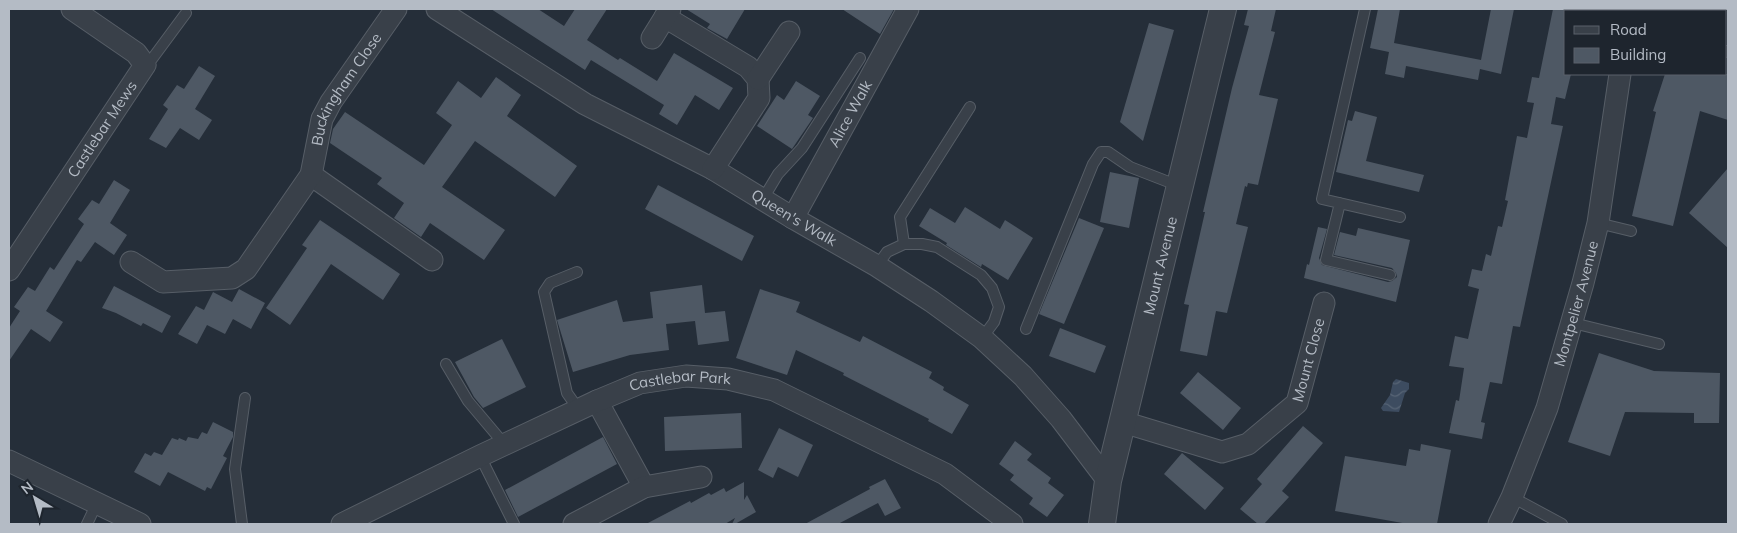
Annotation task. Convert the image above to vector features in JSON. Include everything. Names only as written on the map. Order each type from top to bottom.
[{"type":"street","name":"Castlebar Mews","points":[[9,270],[145,66],[136,53],[72,9]]},
{"type":"street","name":"Buckingham Close","points":[[130,262],[162,282],[232,278],[246,269],[311,175],[322,119],[331,102],[396,9]]},
{"type":"street","name":"Queen's Walk","points":[[437,9],[464,17],[586,104],[713,169],[877,266],[930,300],[982,338],[1023,376],[1061,419],[1108,481]]},
{"type":"street","name":"Alice Walk","points":[[793,218],[908,9]]},
{"type":"street","name":"Mount Avenue","points":[[1102,524],[1108,481],[1223,9]]},
{"type":"street","points":[[652,38],[668,13],[748,67],[758,79],[760,98],[713,169]]},
{"type":"street","points":[[758,79],[789,32]]},
{"type":"street","name":"Montpelier Avenue","points":[[1499,524],[1512,497],[1547,408],[1573,323],[1598,223],[1620,75]]},
{"type":"street","points":[[311,175],[432,260]]},
{"type":"street","name":"Mount Close","points":[[1123,422],[1222,452],[1248,444],[1297,403],[1324,303]]},
{"type":"street","name":"Castlebar Park","points":[[342,524],[480,456],[640,383],[686,376],[728,379],[774,390],[945,474],[1012,524]]},
{"type":"street","points":[[588,406],[644,487]]},
{"type":"street","points":[[9,461],[140,524]]},
{"type":"street","points":[[574,524],[644,487],[701,477]]},
{"type":"lane","points":[[1365,9],[1322,199],[1400,216]]},
{"type":"lane","points":[[142,61],[152,59],[186,13]]},
{"type":"lane","points":[[763,199],[778,174],[802,148],[860,58]]},
{"type":"lane","points":[[904,244],[900,217],[970,107]]},
{"type":"lane","points":[[1026,329],[1094,164],[1101,152],[1108,152],[1130,167],[1180,187]]},
{"type":"lane","points":[[1340,203],[1326,260],[1390,275]]},
{"type":"lane","points":[[1598,223],[1631,231]]},
{"type":"lane","points":[[877,266],[887,252],[904,244],[922,244],[937,247],[981,275],[992,288],[999,307],[994,322],[982,338]]},
{"type":"lane","points":[[577,272],[550,283],[544,292],[568,393],[588,406]]},
{"type":"lane","points":[[1573,323],[1659,344]]},
{"type":"lane","points":[[446,364],[468,401],[505,445]]},
{"type":"lane","points":[[242,524],[235,469],[245,398]]},
{"type":"lane","points":[[480,456],[514,524]]},
{"type":"lane","points":[[1512,497],[1562,524]]},
{"type":"lane","points":[[87,524],[97,504]]},
{"type":"water","points":[[1396,379],[1409,383],[1409,389],[1405,393],[1399,412],[1383,411],[1381,408],[1390,395],[1393,382]]},
{"type":"building","points":[[491,9],[538,9],[564,26],[575,9],[607,9],[587,40],[618,60],[620,58],[657,81],[674,53],[733,88],[719,110],[695,95],[677,125],[659,114],[664,105],[591,60],[585,70]]},
{"type":"building","points":[[686,9],[745,9],[727,39],[707,28],[710,24]]},
{"type":"building","points":[[842,9],[894,9],[880,34]]},
{"type":"building","points":[[1248,9],[1276,9],[1271,31],[1275,32],[1259,95],[1278,99],[1258,185],[1248,183],[1247,187],[1245,186],[1236,224],[1248,227],[1227,313],[1216,311],[1207,356],[1180,351],[1189,305],[1184,304],[1205,212],[1203,212],[1232,88],[1249,26],[1244,25]]},
{"type":"building","points":[[1378,9],[1400,9],[1394,43],[1481,60],[1491,9],[1514,9],[1501,74],[1480,69],[1478,80],[1406,66],[1404,78],[1385,74],[1389,52],[1370,48]]},
{"type":"building","points":[[1553,9],[1566,9],[1564,10],[1564,75],[1571,75],[1565,99],[1556,97],[1551,124],[1563,126],[1520,327],[1513,326],[1502,384],[1490,382],[1481,422],[1485,423],[1482,439],[1449,433],[1456,400],[1459,401],[1464,368],[1449,366],[1455,336],[1468,339],[1479,289],[1468,286],[1472,269],[1482,271],[1486,254],[1491,256],[1498,226],[1502,227],[1508,201],[1505,200],[1517,136],[1527,138],[1534,103],[1527,102],[1532,77],[1539,78]]},
{"type":"building","points":[[1149,23],[1174,30],[1143,141],[1120,122]]},
{"type":"building","points":[[199,66],[215,76],[195,109],[212,120],[199,140],[180,128],[166,148],[149,139],[168,109],[163,105],[177,85],[184,89]]},
{"type":"building","points":[[1728,74],[1728,120],[1700,111],[1673,226],[1632,216],[1656,112],[1653,111],[1665,75]]},
{"type":"building","points":[[496,77],[521,95],[507,116],[577,166],[555,197],[475,141],[442,187],[505,230],[484,260],[430,223],[421,237],[394,218],[404,203],[377,184],[382,178],[330,143],[333,129],[345,112],[424,165],[452,125],[436,113],[458,81],[481,98]]},
{"type":"building","points":[[796,81],[820,96],[808,115],[813,118],[792,149],[757,126],[777,95],[784,100]]},
{"type":"building","points":[[1355,111],[1377,117],[1366,161],[1424,175],[1419,192],[1336,172],[1348,120],[1352,121]]},
{"type":"building","points":[[1728,168],[1728,248],[1689,213]]},
{"type":"building","points":[[1110,172],[1139,178],[1129,228],[1100,222]]},
{"type":"building","points":[[114,180],[130,190],[110,223],[127,235],[114,255],[95,242],[81,262],[77,260],[46,311],[63,322],[50,342],[31,329],[9,361],[9,328],[20,311],[14,307],[28,287],[35,291],[50,267],[54,270],[84,224],[78,219],[92,200],[99,204]]},
{"type":"building","points":[[658,185],[754,236],[742,261],[645,209]]},
{"type":"building","points":[[965,207],[1000,229],[1005,220],[1033,238],[1008,280],[982,264],[981,267],[919,226],[930,208],[955,223]]},
{"type":"building","points":[[1079,218],[1104,228],[1064,324],[1039,314]]},
{"type":"building","points":[[320,220],[400,274],[383,300],[331,264],[290,325],[266,308],[307,248],[302,245]]},
{"type":"building","points":[[1318,227],[1327,229],[1319,258],[1322,265],[1388,282],[1397,277],[1392,268],[1334,255],[1340,232],[1356,236],[1358,228],[1410,240],[1396,302],[1304,278]]},
{"type":"building","points":[[702,285],[705,313],[725,311],[729,341],[698,345],[695,321],[666,324],[669,350],[630,355],[573,372],[557,320],[617,300],[623,322],[653,318],[650,292]]},
{"type":"building","points":[[114,286],[171,316],[162,333],[143,323],[141,326],[102,308]]},
{"type":"building","points":[[239,289],[265,303],[251,329],[233,319],[225,334],[207,325],[197,344],[178,334],[196,306],[204,310],[213,292],[232,302]]},
{"type":"building","points":[[760,289],[800,302],[796,312],[860,342],[863,336],[932,372],[929,378],[944,387],[943,390],[969,405],[952,434],[928,421],[929,419],[843,375],[844,373],[796,350],[787,375],[736,358]]},
{"type":"building","points":[[1060,328],[1106,346],[1095,373],[1049,356]]},
{"type":"building","points":[[502,339],[526,387],[483,408],[474,397],[455,362]]},
{"type":"building","points":[[1599,353],[1654,371],[1720,373],[1719,423],[1694,423],[1694,413],[1625,412],[1610,456],[1568,442]]},
{"type":"building","points":[[1198,372],[1241,408],[1223,430],[1180,393]]},
{"type":"building","points":[[741,413],[742,448],[665,451],[664,417]]},
{"type":"building","points":[[213,422],[233,432],[233,437],[223,456],[227,458],[211,489],[207,487],[205,491],[168,472],[160,486],[134,472],[145,453],[151,456],[154,452],[162,455],[172,438],[186,441],[188,437],[198,439],[202,432],[207,434]]},
{"type":"building","points":[[1303,426],[1323,443],[1282,491],[1289,497],[1264,524],[1258,524],[1240,509],[1262,484],[1257,479]]},
{"type":"building","points":[[779,428],[813,445],[798,477],[778,467],[773,478],[758,470]]},
{"type":"building","points":[[603,437],[617,464],[518,517],[505,490]]},
{"type":"building","points":[[1015,441],[1032,454],[1027,460],[1051,478],[1048,483],[1064,495],[1047,517],[1029,504],[1033,498],[1010,480],[1014,475],[999,464]]},
{"type":"building","points":[[1421,444],[1451,450],[1437,524],[1408,524],[1335,511],[1345,456],[1406,466],[1409,449],[1420,451]]},
{"type":"building","points":[[1182,453],[1224,488],[1205,510],[1164,474]]},
{"type":"building","points":[[885,479],[901,508],[885,516],[878,503],[838,524],[805,524],[870,489],[869,487]]},
{"type":"building","points":[[744,482],[744,500],[747,495],[756,512],[735,524],[732,524],[735,518],[725,524],[646,524],[690,501],[691,503],[709,493],[711,495],[724,488],[726,492]]}]
